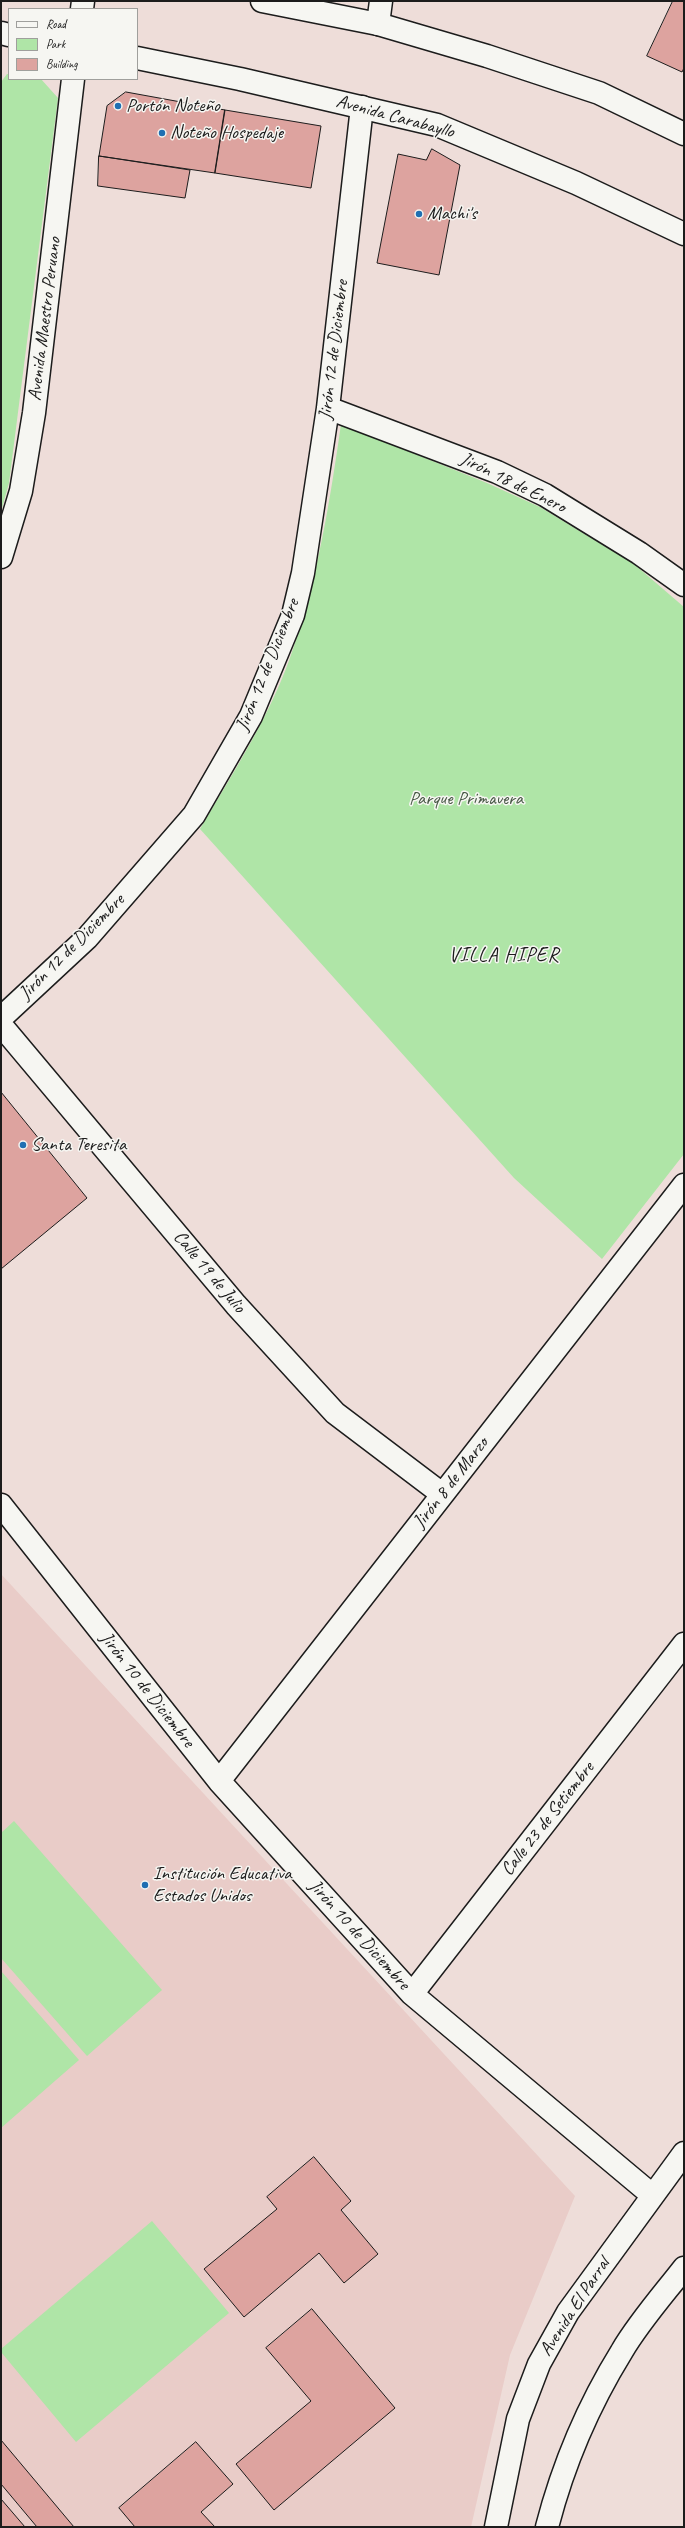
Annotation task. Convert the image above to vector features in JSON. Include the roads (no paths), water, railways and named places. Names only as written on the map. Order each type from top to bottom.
[{"type":"street","points":[[262,1],[378,24],[599,93],[684,134]]},
{"type":"street","points":[[378,24],[382,1]]},
{"type":"street","name":"Avenida Carabayllo","points":[[138,58],[240,79],[437,125],[576,182],[684,234]]},
{"type":"street","name":"Avenida Maestro Peruano","points":[[1,557],[21,491],[34,413],[73,80]]},
{"type":"street","name":"Jirón 12 de Diciembre","points":[[1,1018],[87,938],[194,815],[251,716],[292,615],[303,573],[328,408],[362,107]]},
{"type":"street","name":"Jirón 18 de Enero","points":[[328,408],[482,466],[545,495],[639,553],[684,585]]},
{"type":"street","name":"Calle 19 de Julio","points":[[1,1025],[236,1305],[335,1413],[442,1494]]},
{"type":"street","name":"Jirón 8 de Marzo","points":[[219,1781],[684,1185]]},
{"type":"street","name":"Jirón 10 de Diciembre","points":[[1,1504],[219,1781],[412,1994],[652,2195]]},
{"type":"street","name":"Calle 23 de Setiembre","points":[[412,1994],[684,1644]]},
{"type":"street","name":"Avenida El Parral","points":[[496,2527],[518,2420],[539,2364],[568,2312],[652,2195],[684,2154]]},
{"type":"street","points":[[547,2527],[566,2463],[591,2405],[622,2350],[684,2268]]},
{"type":"place","name":"Portón Noteño","points":[[118,106]]},
{"type":"place","name":"Noteño Hospedaje","points":[[162,133]]},
{"type":"place","name":"Machi's","points":[[419,214]]},
{"type":"place","name":"Santa Teresita","points":[[23,1145]]},
{"type":"place","name":"Institución Educativa Estados Unidos","points":[[145,1885]]},
{"type":"district","name":"VILLA HIPER","points":[[504,956]]},
{"type":"park label","name":"Parque Primavera","points":[[466,799]]}]
